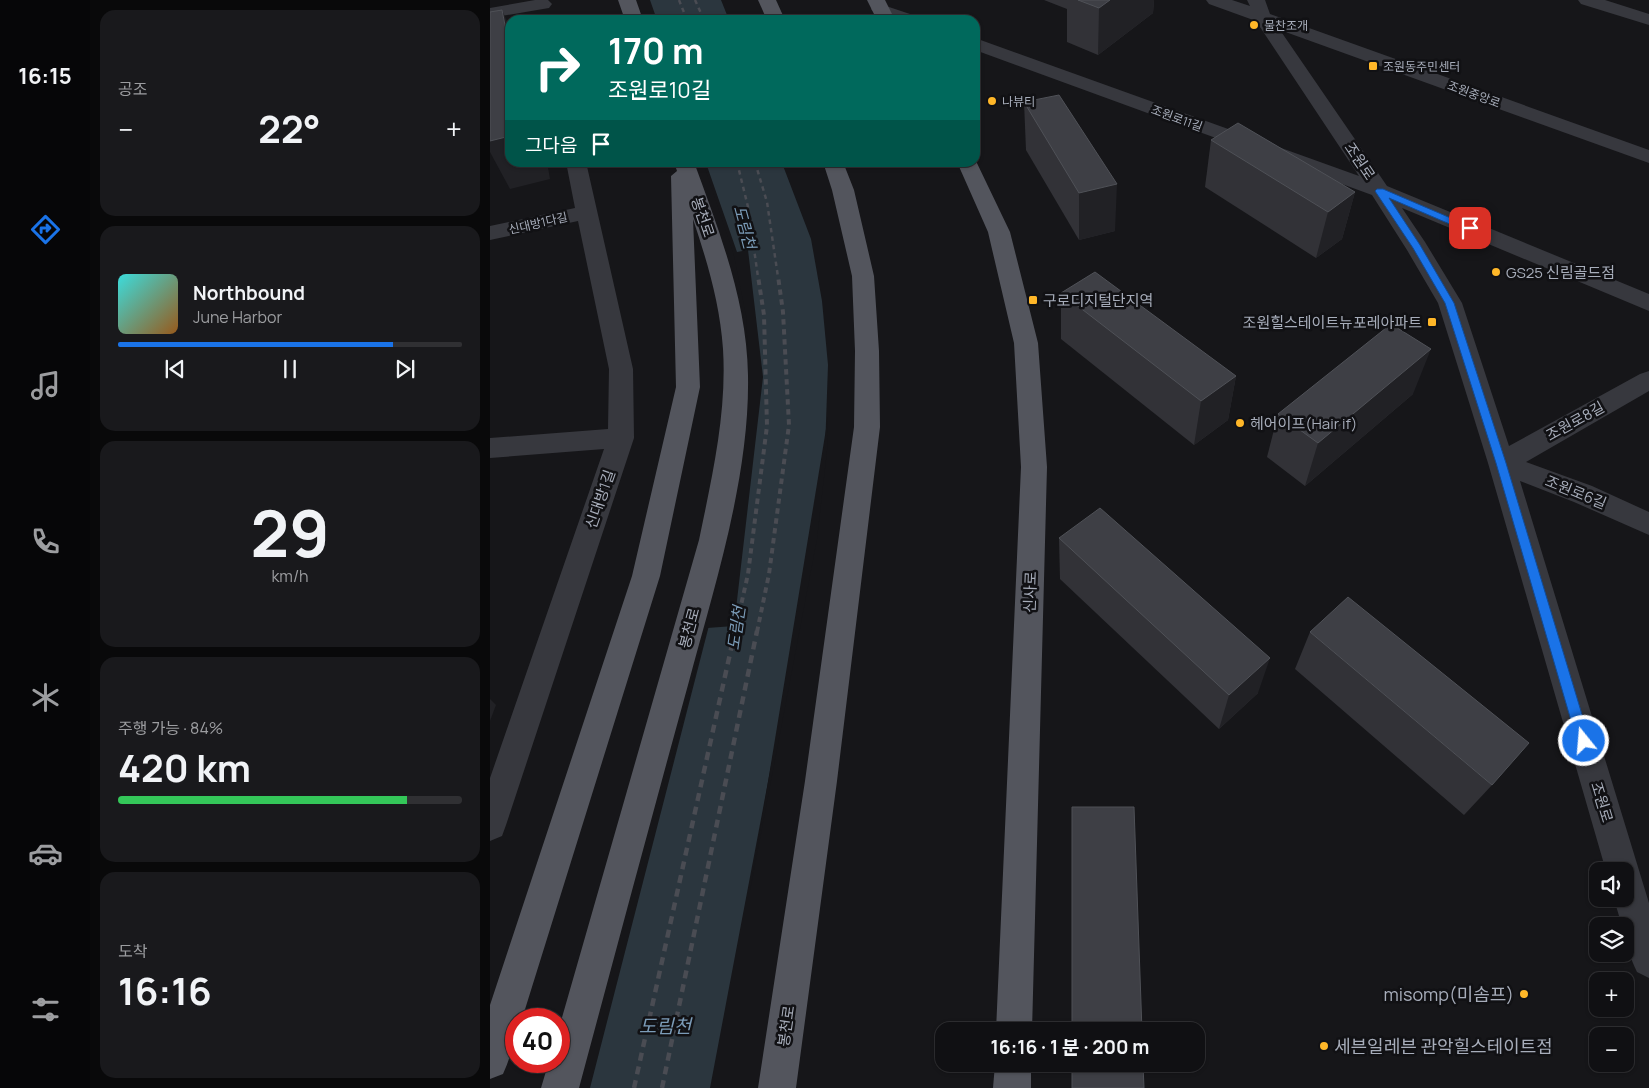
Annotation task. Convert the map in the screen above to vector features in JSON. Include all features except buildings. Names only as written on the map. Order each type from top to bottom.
[{"type":"main road","points":[[627,0],[632,15]]},
{"type":"main road","points":[[768,0],[774,15]]},
{"type":"main road","points":[[492,1056],[646,576],[688,387],[682,167]]},
{"type":"main road","name":"봉천로","points":[[560,1088],[713,540],[730,453],[736,375],[731,318],[718,260],[684,167]]},
{"type":"main road","name":"봉천로","points":[[777,1088],[821,781],[867,427],[867,351],[863,276],[843,190],[835,167]]},
{"type":"main road","name":"신사로","points":[[968,167],[999,232],[1026,343],[1034,457],[1014,1022]]},
{"type":"main road","points":[[1012,1088],[1013,1072]]},
{"type":"street","name":"조원중앙로","points":[[1215,0],[1260,9],[1649,157]]},
{"type":"street","points":[[1587,0],[1649,20]]},
{"type":"street","points":[[490,13],[543,8]]},
{"type":"street","name":"조원로","points":[[1260,9],[1417,247],[1450,303],[1501,463],[1619,862]]},
{"type":"street","points":[[881,10],[896,15]]},
{"type":"street","name":"조원로11길","points":[[980,46],[1380,191],[1649,303]]},
{"type":"street","name":"신대방1길","points":[[490,826],[620,438],[620,369],[577,167]]},
{"type":"street","name":"신대방1다길","points":[[490,234],[586,212]]},
{"type":"street","name":"조원로8길","points":[[1501,463],[1649,380]]},
{"type":"street","points":[[490,448],[620,438]]},
{"type":"street","name":"조원로6길","points":[[1501,463],[1583,494],[1649,524]]},
{"type":"street","points":[[1634,905],[1646,938]]},
{"type":"water","points":[[650,0],[721,0],[727,15],[655,15]]},
{"type":"water","name":"도림천","points":[[706,167],[784,167],[811,239],[822,301],[828,365],[825,450],[814,539],[710,1088],[590,1088],[731,540],[747,453],[752,373],[748,314],[737,255]]},
{"type":"pier","points":[[705,167],[707,167],[737,252],[748,250],[763,377],[734,626],[707,628],[670,769],[728,540],[744,452],[749,373],[746,315],[734,256]]},
{"type":"pier","points":[[828,417],[827,451],[817,539],[750,891]]},
{"type":"railway","points":[[679,0],[685,15]]},
{"type":"railway","points":[[695,0],[702,15]]},
{"type":"railway","points":[[738,167],[748,207],[758,277]]},
{"type":"railway","points":[[756,167],[767,202],[778,277]]},
{"type":"railway","points":[[735,632],[748,574],[767,426],[764,315],[758,276]]},
{"type":"railway","points":[[757,632],[769,574],[789,425],[783,312],[778,276]]},
{"type":"railway","points":[[634,1088],[735,631]]},
{"type":"railway","points":[[662,1088],[757,631]]},
{"type":"place","name":"물찬조개","points":[[1254,25]]},
{"type":"place","name":"조원동주민센터","points":[[1373,66]]},
{"type":"place","name":"나뷰티","points":[[992,101]]},
{"type":"place","name":"GS25 신림골드점","points":[[1496,272]]},
{"type":"place","name":"구로디지털단지역","points":[[1033,300]]},
{"type":"place","name":"조원힐스테이트뉴포레아파트","points":[[1432,322]]},
{"type":"place","name":"헤어이프(Hair if)","points":[[1240,423]]},
{"type":"place","name":"misomp(미솜프)","points":[[1524,994]]},
{"type":"place","name":"세븐일레븐 관악힐스테이트점","points":[[1324,1046]]},
{"type":"route","points":[[1470,228],[1380,191],[1417,247],[1450,303],[1501,463],[1584,741]]}]
